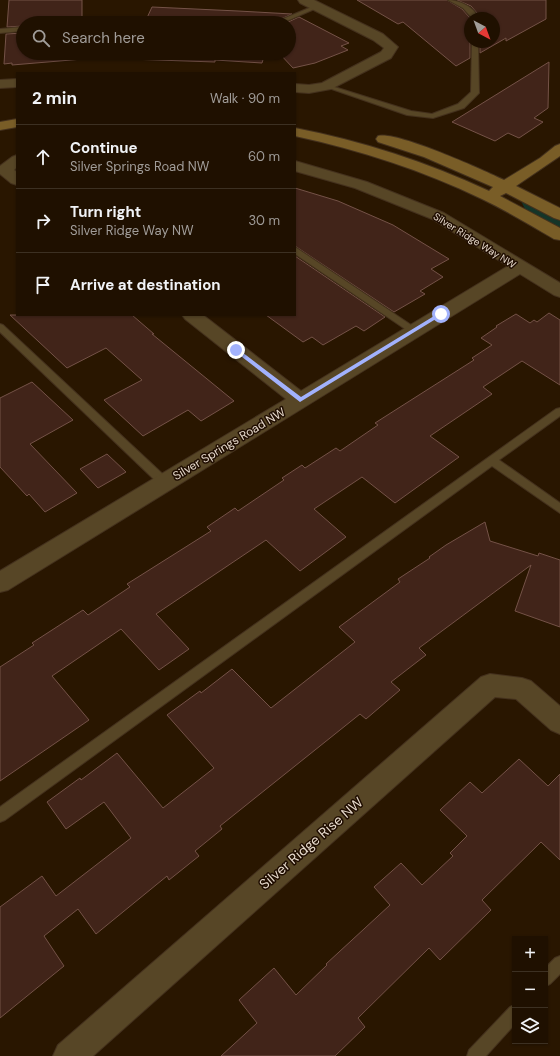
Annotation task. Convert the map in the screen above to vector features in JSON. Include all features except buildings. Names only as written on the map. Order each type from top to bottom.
[{"type":"street","points":[[296,88],[309,89],[326,86],[386,55],[391,47],[378,37],[304,0]]},
{"type":"street","points":[[0,84],[16,83]]},
{"type":"street","points":[[0,113],[16,111]]},
{"type":"street","points":[[296,118],[361,133],[456,163],[506,185],[560,215]]},
{"type":"street","points":[[0,126],[16,123]]},
{"type":"street","points":[[296,132],[341,142],[434,172],[488,196],[560,235]]},
{"type":"street","points":[[488,196],[560,149]]},
{"type":"street","points":[[16,161],[2,169],[16,179]]},
{"type":"street","name":"Silver Ridge Way NW","points":[[296,166],[361,185],[438,216],[560,291]]},
{"type":"street","name":"Silver Springs Road NW","points":[[0,583],[519,267]]},
{"type":"street","points":[[192,316],[300,400]]},
{"type":"street","name":"Silver Ridge Rise NW","points":[[69,1056],[490,686],[522,689],[560,722]]},
{"type":"lane","points":[[451,0],[465,6],[471,12]]},
{"type":"lane","points":[[294,16],[316,7]]},
{"type":"lane","points":[[0,31],[16,30]]},
{"type":"lane","points":[[326,86],[410,113],[433,116],[461,106],[475,93],[475,48]]},
{"type":"lane","points":[[296,251],[414,331]]},
{"type":"lane","points":[[0,327],[165,483]]},
{"type":"lane","points":[[0,815],[560,411]]},
{"type":"lane","points":[[492,461],[560,509]]},
{"type":"lane","points":[[548,977],[560,963]]},
{"type":"lane","points":[[475,1056],[512,1015]]},
{"type":"green space","points":[[520,199],[560,220],[560,229],[525,209]]},
{"type":"route","points":[[236,350],[300,400],[441,314]]}]
